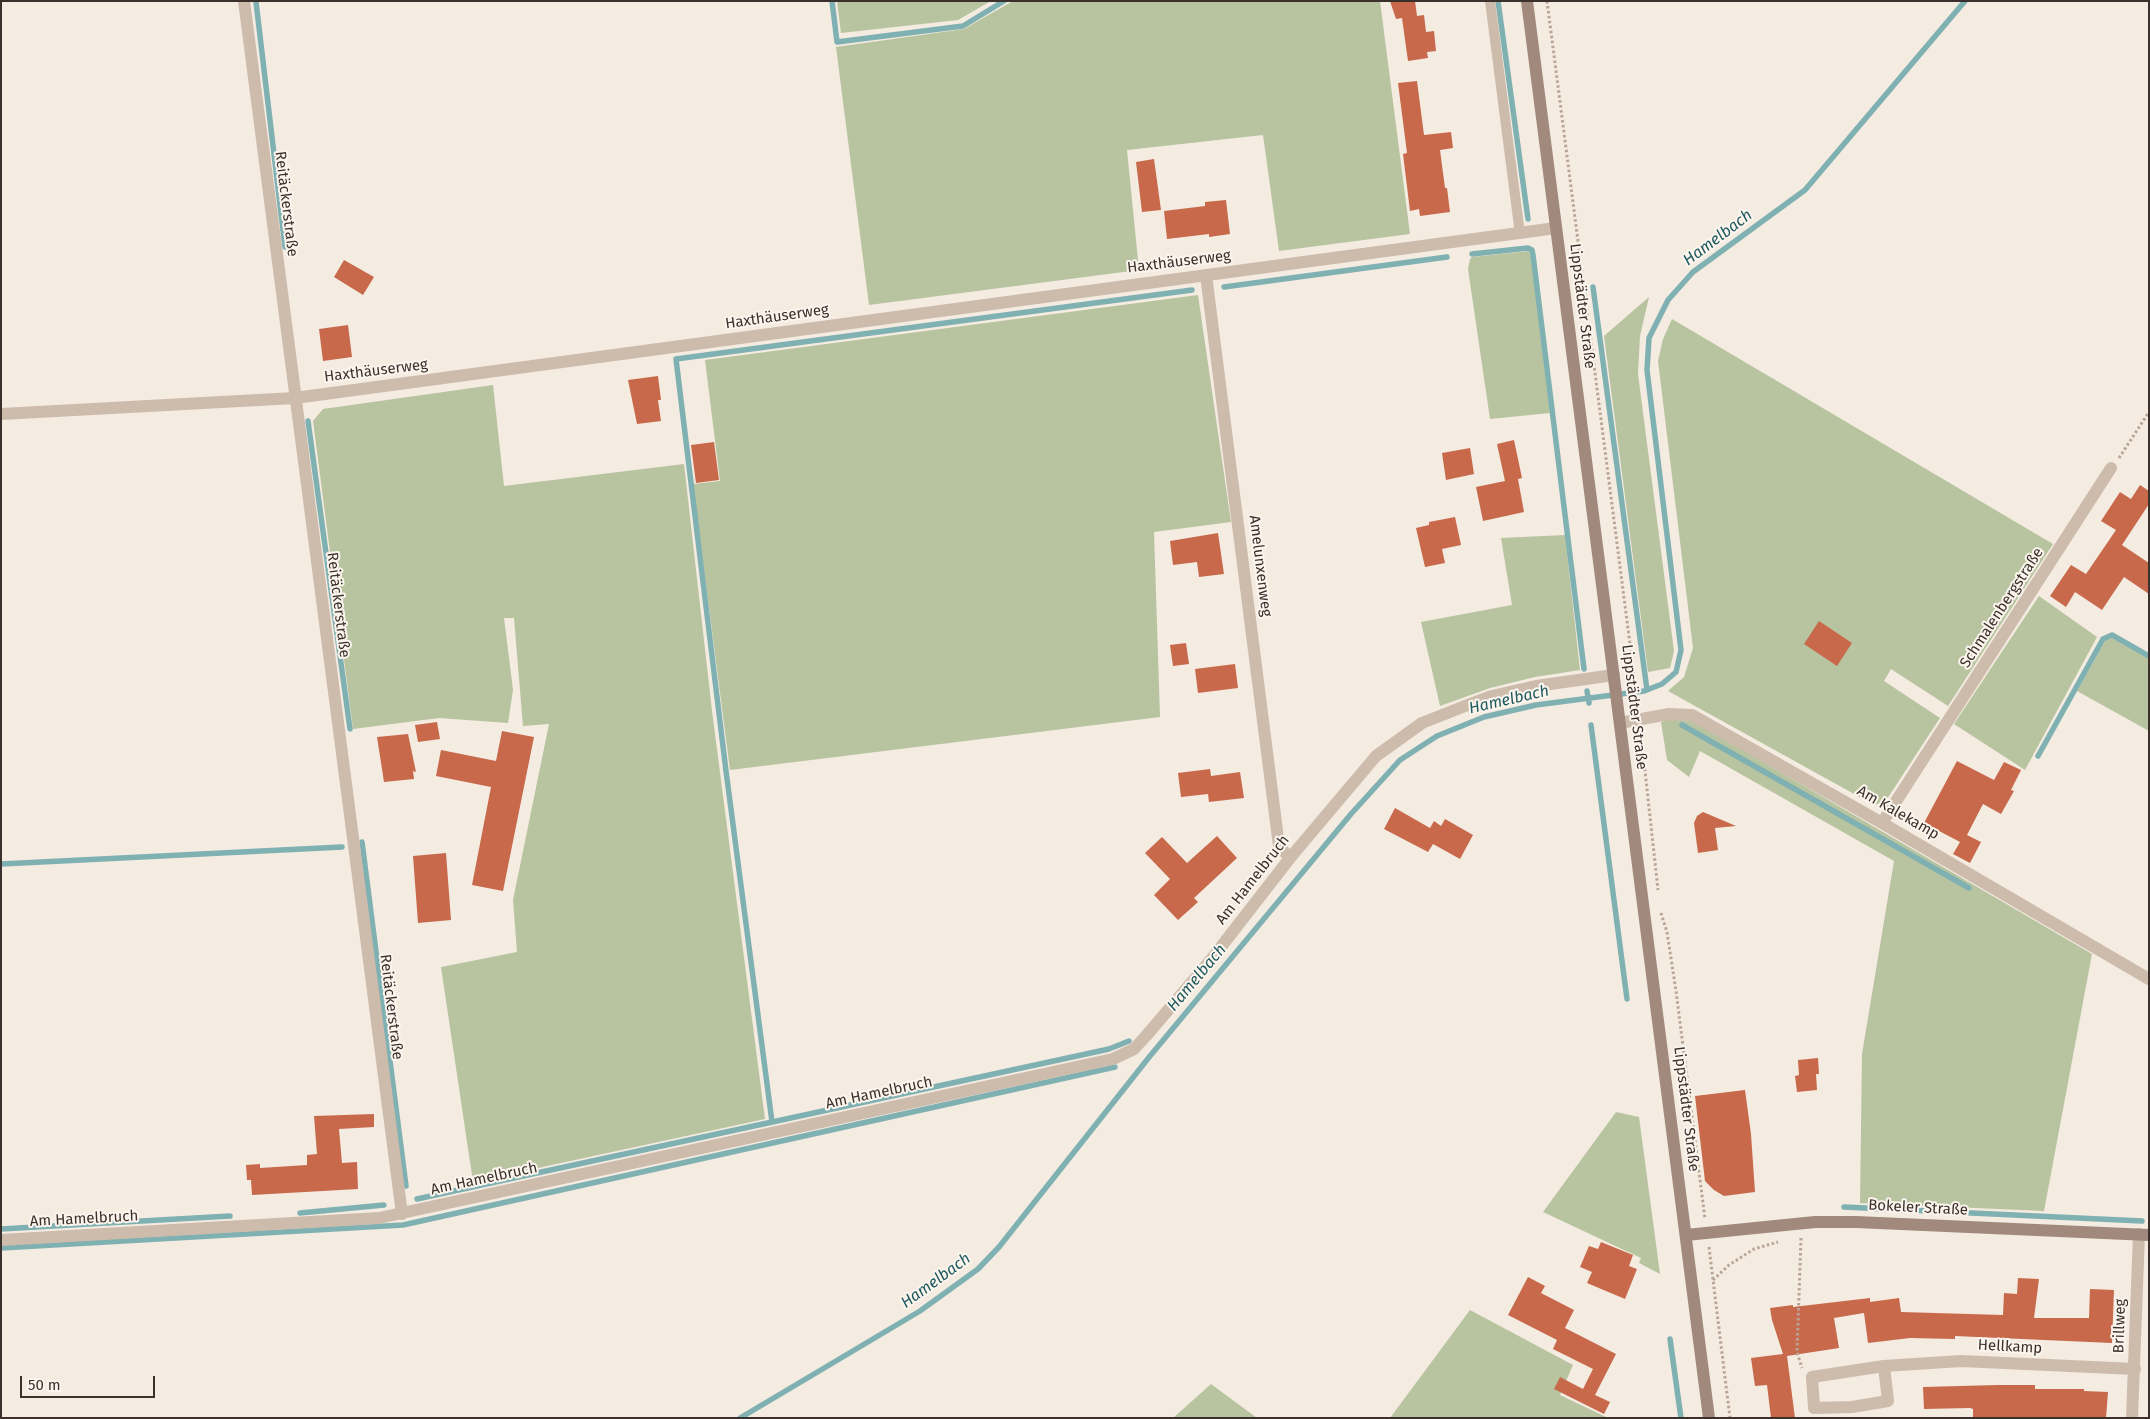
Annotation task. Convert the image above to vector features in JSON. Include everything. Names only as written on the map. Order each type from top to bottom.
[{"type":"street","name":"Reitäckerstraße","points":[[244,1],[402,1214]]},
{"type":"street","name":"Lippstädter Straße","points":[[1527,1],[1709,1418]]},
{"type":"street","name":"Haxthäuserweg","points":[[1,414],[295,398],[471,376],[1556,228]]},
{"type":"street","name":"Amelunxenweg","points":[[1206,275],[1279,846],[1290,858]]},
{"type":"street","name":"Schmalenbergstraße","points":[[1882,823],[2112,468]]},
{"type":"street","name":"Am Hamelbruch","points":[[1,1240],[379,1218],[1113,1059],[1134,1048],[1146,1036],[1210,961],[1290,858],[1376,756],[1422,724],[1492,696],[1536,686],[1614,677]]},
{"type":"street","name":"Am Kalekamp","points":[[1620,723],[1669,714],[1692,715],[1882,823],[2149,979]]},
{"type":"street","name":"Bokeler Straße","points":[[1686,1235],[1815,1222],[1856,1222],[2144,1235]]},
{"type":"street","name":"Brillweg","points":[[2132,1418],[2144,1235]]},
{"type":"street","name":"Hellkamp","points":[[1812,1378],[1884,1366],[1961,1361],[2135,1369]]},
{"type":"street","points":[[1812,1378],[1814,1408],[1852,1406],[1888,1401],[1884,1366]]},
{"type":"lane","points":[[1490,1],[1520,234]]},
{"type":"path","points":[[1547,1],[1638,704]]},
{"type":"path","points":[[2112,468],[2149,412]]},
{"type":"path","points":[[1640,720],[1659,895]]},
{"type":"path","points":[[1660,904],[1667,932],[1676,991],[1730,1418]]},
{"type":"path","points":[[1793,1239],[1808,1236]]},
{"type":"path","points":[[1801,1237],[1797,1352],[1802,1369],[1812,1378]]},
{"type":"path","points":[[1712,1280],[1729,1265],[1754,1249],[1785,1240]]},
{"type":"green space","points":[[837,1],[991,1],[958,20],[841,33]]},
{"type":"green space","points":[[1013,1],[1380,1],[1410,234],[1279,251],[1263,135],[1127,150],[1139,270],[869,305],[836,47],[964,29]]},
{"type":"green space","points":[[1529,251],[1550,413],[1490,419],[1468,269],[1470,259],[1472,257]]},
{"type":"green space","points":[[1198,295],[1231,522],[1154,532],[1160,717],[730,770],[693,484],[720,481],[705,360]]},
{"type":"green space","points":[[1649,297],[1640,336],[1638,374],[1674,651],[1670,668],[1648,672],[1604,336]]},
{"type":"green space","points":[[1672,319],[2053,544],[1948,706],[1891,669],[1884,681],[1940,718],[1885,802],[1874,805],[1668,691],[1684,677],[1693,648],[1658,361],[1663,339]]},
{"type":"green space","points":[[493,385],[504,486],[684,464],[712,711],[765,1119],[473,1182],[441,967],[517,952],[513,900],[549,724],[523,726],[514,618],[504,618],[513,690],[508,723],[439,718],[353,729],[313,421],[323,409]]},
{"type":"green space","points":[[1565,535],[1580,670],[1535,677],[1490,688],[1440,706],[1421,622],[1512,605],[1501,538]]},
{"type":"green space","points":[[2039,596],[2097,637],[2025,770],[1954,724]]},
{"type":"green space","points":[[2112,638],[2149,659],[2149,731],[2077,691],[2105,641]]},
{"type":"green space","points":[[1670,719],[1693,721],[2092,954],[2044,1211],[1860,1203],[1862,1054],[1894,861],[1700,751],[1689,777],[1667,760],[1661,722]]},
{"type":"green space","points":[[1616,1112],[1639,1117],[1660,1274],[1639,1263],[1641,1258],[1543,1212]]},
{"type":"green space","points":[[1470,1310],[1573,1365],[1560,1395],[1608,1418],[1390,1418]]},
{"type":"green space","points":[[1211,1384],[1257,1418],[1173,1418]]},
{"type":"building","points":[[1390,1],[1415,1],[1417,16],[1424,15],[1426,32],[1434,31],[1436,51],[1427,52],[1428,58],[1408,61],[1402,18],[1396,19]]},
{"type":"building","points":[[1417,81],[1424,135],[1451,132],[1453,148],[1440,150],[1450,212],[1420,216],[1419,209],[1410,211],[1403,154],[1407,153],[1398,83]]},
{"type":"building","points":[[1154,159],[1161,210],[1142,212],[1136,162]]},
{"type":"building","points":[[1226,200],[1230,234],[1209,237],[1209,234],[1167,239],[1164,211],[1205,206],[1205,202]]},
{"type":"building","points":[[344,260],[374,277],[363,295],[334,277]]},
{"type":"building","points":[[348,325],[352,357],[323,361],[319,329]]},
{"type":"building","points":[[658,376],[661,400],[658,400],[661,421],[637,424],[628,380]]},
{"type":"building","points":[[1514,440],[1522,478],[1518,479],[1524,512],[1483,521],[1476,487],[1505,481],[1497,444]]},
{"type":"building","points":[[714,442],[719,480],[696,483],[691,445]]},
{"type":"building","points":[[1470,448],[1474,474],[1446,480],[1442,453]]},
{"type":"building","points":[[2140,485],[2149,491],[2149,504],[2122,545],[2149,563],[2149,594],[2124,577],[2102,610],[2075,592],[2066,607],[2050,596],[2071,565],[2086,574],[2116,530],[2101,521],[2120,492],[2131,499]]},
{"type":"building","points":[[1455,517],[1461,545],[1442,549],[1445,563],[1425,567],[1416,528],[1429,525],[1429,522]]},
{"type":"building","points":[[1218,533],[1224,574],[1199,577],[1197,562],[1173,565],[1170,541]]},
{"type":"building","points":[[1819,621],[1852,643],[1837,666],[1804,644]]},
{"type":"building","points":[[1186,643],[1189,664],[1173,666],[1170,645]]},
{"type":"building","points":[[1235,664],[1238,688],[1198,693],[1195,669]]},
{"type":"building","points":[[437,722],[440,739],[418,742],[415,725]]},
{"type":"building","points":[[502,731],[534,737],[503,891],[472,885],[491,787],[436,776],[441,750],[496,761]]},
{"type":"building","points":[[408,734],[416,772],[413,771],[414,779],[384,782],[377,737]]},
{"type":"building","points":[[1957,761],[1994,780],[2004,762],[2021,770],[2011,790],[2014,791],[2001,814],[1983,804],[1967,835],[1981,842],[1970,863],[1953,854],[1960,842],[1924,823]]},
{"type":"building","points":[[1210,769],[1211,776],[1240,772],[1244,798],[1209,802],[1208,794],[1181,797],[1178,773]]},
{"type":"building","points":[[1395,808],[1430,828],[1434,821],[1441,826],[1445,819],[1473,835],[1460,859],[1433,844],[1428,852],[1384,829]]},
{"type":"building","points":[[1703,812],[1736,826],[1715,828],[1718,850],[1698,853],[1694,823],[1697,816]]},
{"type":"building","points":[[1217,836],[1237,858],[1194,898],[1198,902],[1178,920],[1154,895],[1170,879],[1145,853],[1162,837],[1187,863]]},
{"type":"building","points":[[446,853],[451,920],[418,923],[413,856]]},
{"type":"building","points":[[1818,1058],[1817,1090],[1797,1092],[1795,1076],[1799,1075],[1798,1060]]},
{"type":"building","points":[[1745,1090],[1751,1134],[1755,1192],[1724,1196],[1705,1181],[1695,1096]]},
{"type":"building","points":[[374,1114],[374,1127],[339,1129],[342,1163],[357,1162],[358,1189],[252,1195],[251,1180],[247,1180],[246,1165],[260,1164],[260,1168],[307,1165],[307,1155],[317,1154],[314,1116]]},
{"type":"building","points":[[1601,1242],[1633,1255],[1629,1266],[1637,1269],[1625,1299],[1587,1283],[1592,1272],[1580,1267],[1589,1246],[1598,1249]]},
{"type":"building","points":[[1528,1277],[1545,1286],[1541,1293],[1574,1310],[1565,1328],[1616,1354],[1595,1395],[1610,1402],[1604,1414],[1554,1389],[1560,1377],[1583,1389],[1593,1369],[1553,1349],[1557,1340],[1508,1315]]},
{"type":"building","points":[[2018,1278],[2039,1279],[2034,1318],[2089,1318],[2090,1289],[2114,1290],[2112,1343],[1955,1336],[1955,1339],[1910,1338],[1868,1343],[1864,1313],[1834,1318],[1839,1348],[1787,1356],[1795,1418],[1771,1418],[1767,1385],[1755,1386],[1751,1358],[1783,1354],[1770,1308],[1870,1298],[1870,1302],[1899,1298],[1901,1312],[2003,1315],[2004,1293],[2017,1294]]},
{"type":"building","points":[[2035,1385],[2035,1389],[2084,1389],[2084,1391],[2108,1392],[2106,1418],[1973,1418],[1973,1409],[1970,1408],[1924,1409],[1923,1387]]},
{"type":"waterway","points":[[832,1],[837,42],[963,26],[1004,1]]},
{"type":"waterway","points":[[1498,1],[1528,219]]},
{"type":"waterway","name":"Hamelbach","points":[[740,1418],[920,1311],[978,1269],[999,1247],[1150,1056],[1351,814],[1400,760],[1437,736],[1484,717],[1536,705],[1644,691],[1662,684],[1676,672],[1681,650],[1647,370],[1649,338],[1668,300],[1693,272],[1805,190],[1965,1]]},
{"type":"waterway","points":[[256,2],[285,247]]},
{"type":"waterway","points":[[1472,254],[1528,248],[1532,250],[1584,669]]},
{"type":"waterway","points":[[1224,287],[1447,257]]},
{"type":"waterway","points":[[1593,287],[1647,690]]},
{"type":"waterway","points":[[772,1122],[726,771],[676,359],[1192,290]]},
{"type":"waterway","points":[[308,421],[350,729]]},
{"type":"waterway","points":[[2038,756],[2103,639],[2112,635],[2149,656]]},
{"type":"waterway","name":"Hamelbach","points":[[1587,691],[1589,703]]},
{"type":"waterway","points":[[1591,725],[1627,999]]},
{"type":"waterway","points":[[1682,725],[1969,888]]},
{"type":"waterway","points":[[362,842],[406,1186]]},
{"type":"waterway","points":[[1,864],[342,847]]},
{"type":"waterway","points":[[417,1199],[1109,1049],[1129,1041]]},
{"type":"waterway","points":[[1,1248],[403,1225],[1115,1067]]},
{"type":"waterway","points":[[300,1213],[384,1205]]},
{"type":"waterway","points":[[1844,1207],[2142,1221]]},
{"type":"waterway","points":[[1,1229],[230,1216]]},
{"type":"waterway","points":[[1670,1339],[1681,1418]]}]
